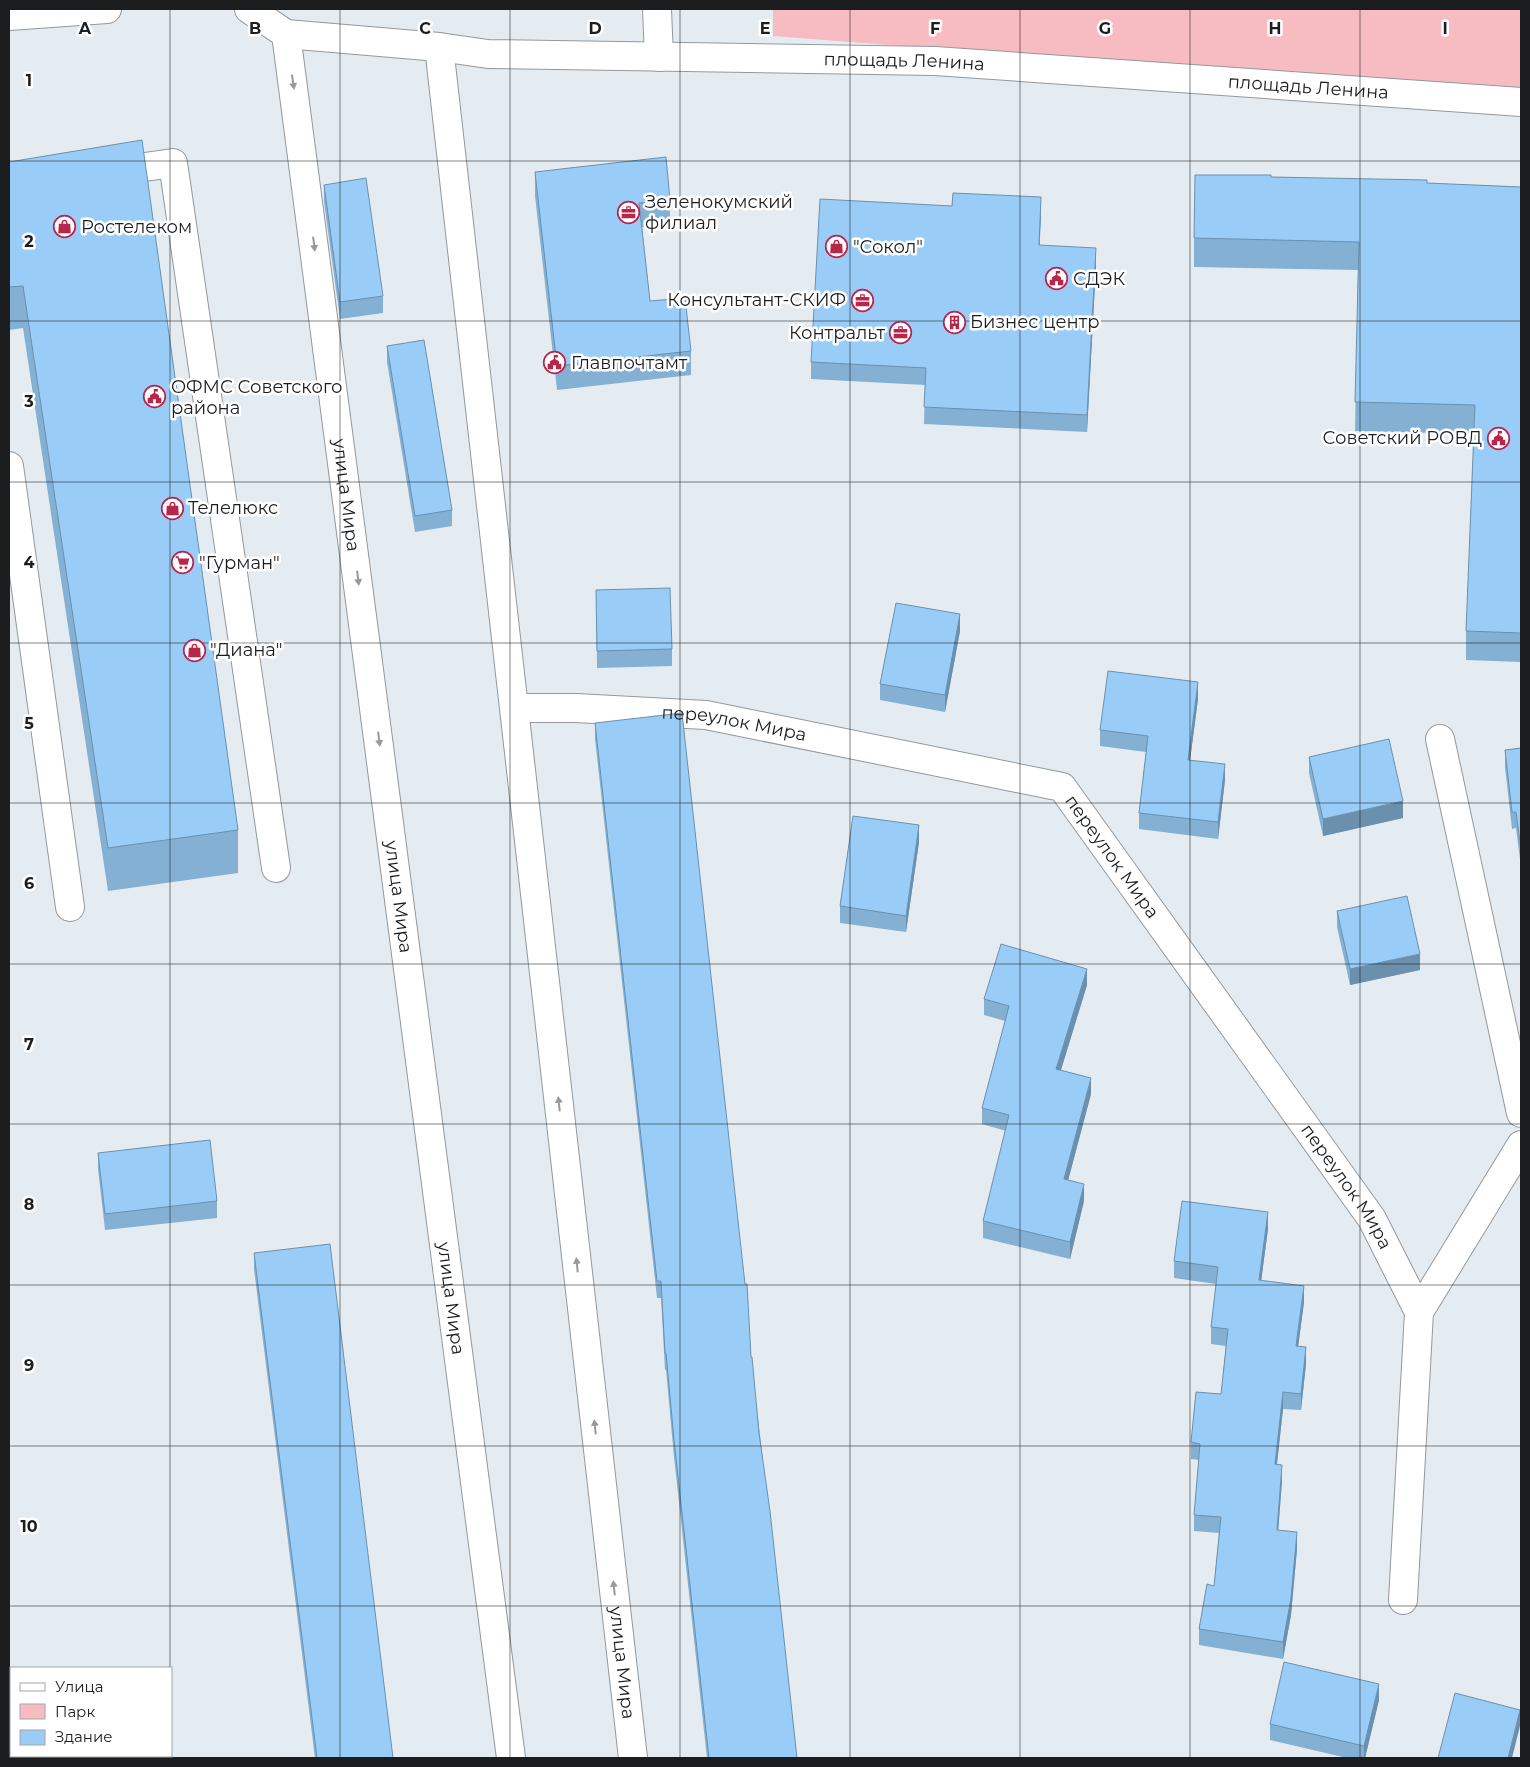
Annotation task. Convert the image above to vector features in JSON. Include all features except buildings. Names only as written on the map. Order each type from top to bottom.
[{"type":"street","points":[[9,16],[108,9]]},
{"type":"street","points":[[248,9],[286,34]]},
{"type":"street","points":[[657,9],[659,57]]},
{"type":"street","name":"площадь Ленина","points":[[286,34],[439,47],[488,54],[935,62],[1521,102]]},
{"type":"street","name":"улица Мира","points":[[286,34],[511,1758]]},
{"type":"street","name":"улица Мира","points":[[439,47],[633,1758]]},
{"type":"street","points":[[86,176],[173,163],[276,868]]},
{"type":"street","points":[[9,466],[70,908]]},
{"type":"street","name":"переулок Мира","points":[[515,708],[576,708],[706,715],[1062,787],[1372,1219],[1419,1312]]},
{"type":"street","points":[[1440,739],[1521,1112]]},
{"type":"street","name":"переулок Мира","points":[[1403,1600],[1419,1312],[1521,1145]]},
{"type":"green space","points":[[773,9],[1521,9],[1521,95],[773,36]]},
{"type":"place","name":"Зеленокумский филиал","points":[[629,212]]},
{"type":"place","name":"Ростелеком","points":[[65,227]]},
{"type":"place","name":"\"Сокол\"","points":[[837,247]]},
{"type":"place","name":"СДЭК","points":[[1057,279]]},
{"type":"place","name":"Консультант-СКИФ","points":[[862,300]]},
{"type":"place","name":"Бизнес центр","points":[[954,322]]},
{"type":"place","name":"Контральт","points":[[901,333]]},
{"type":"place","name":"Главпочтамт","points":[[555,363]]},
{"type":"place","name":"OФМС Советского района","points":[[155,397]]},
{"type":"place","name":"Советский РОВД","points":[[1498,438]]},
{"type":"place","name":"Телелюкс","points":[[172,508]]},
{"type":"place","name":"\"Гурман\"","points":[[183,563]]},
{"type":"place","name":"\"Диана\"","points":[[194,650]]}]
